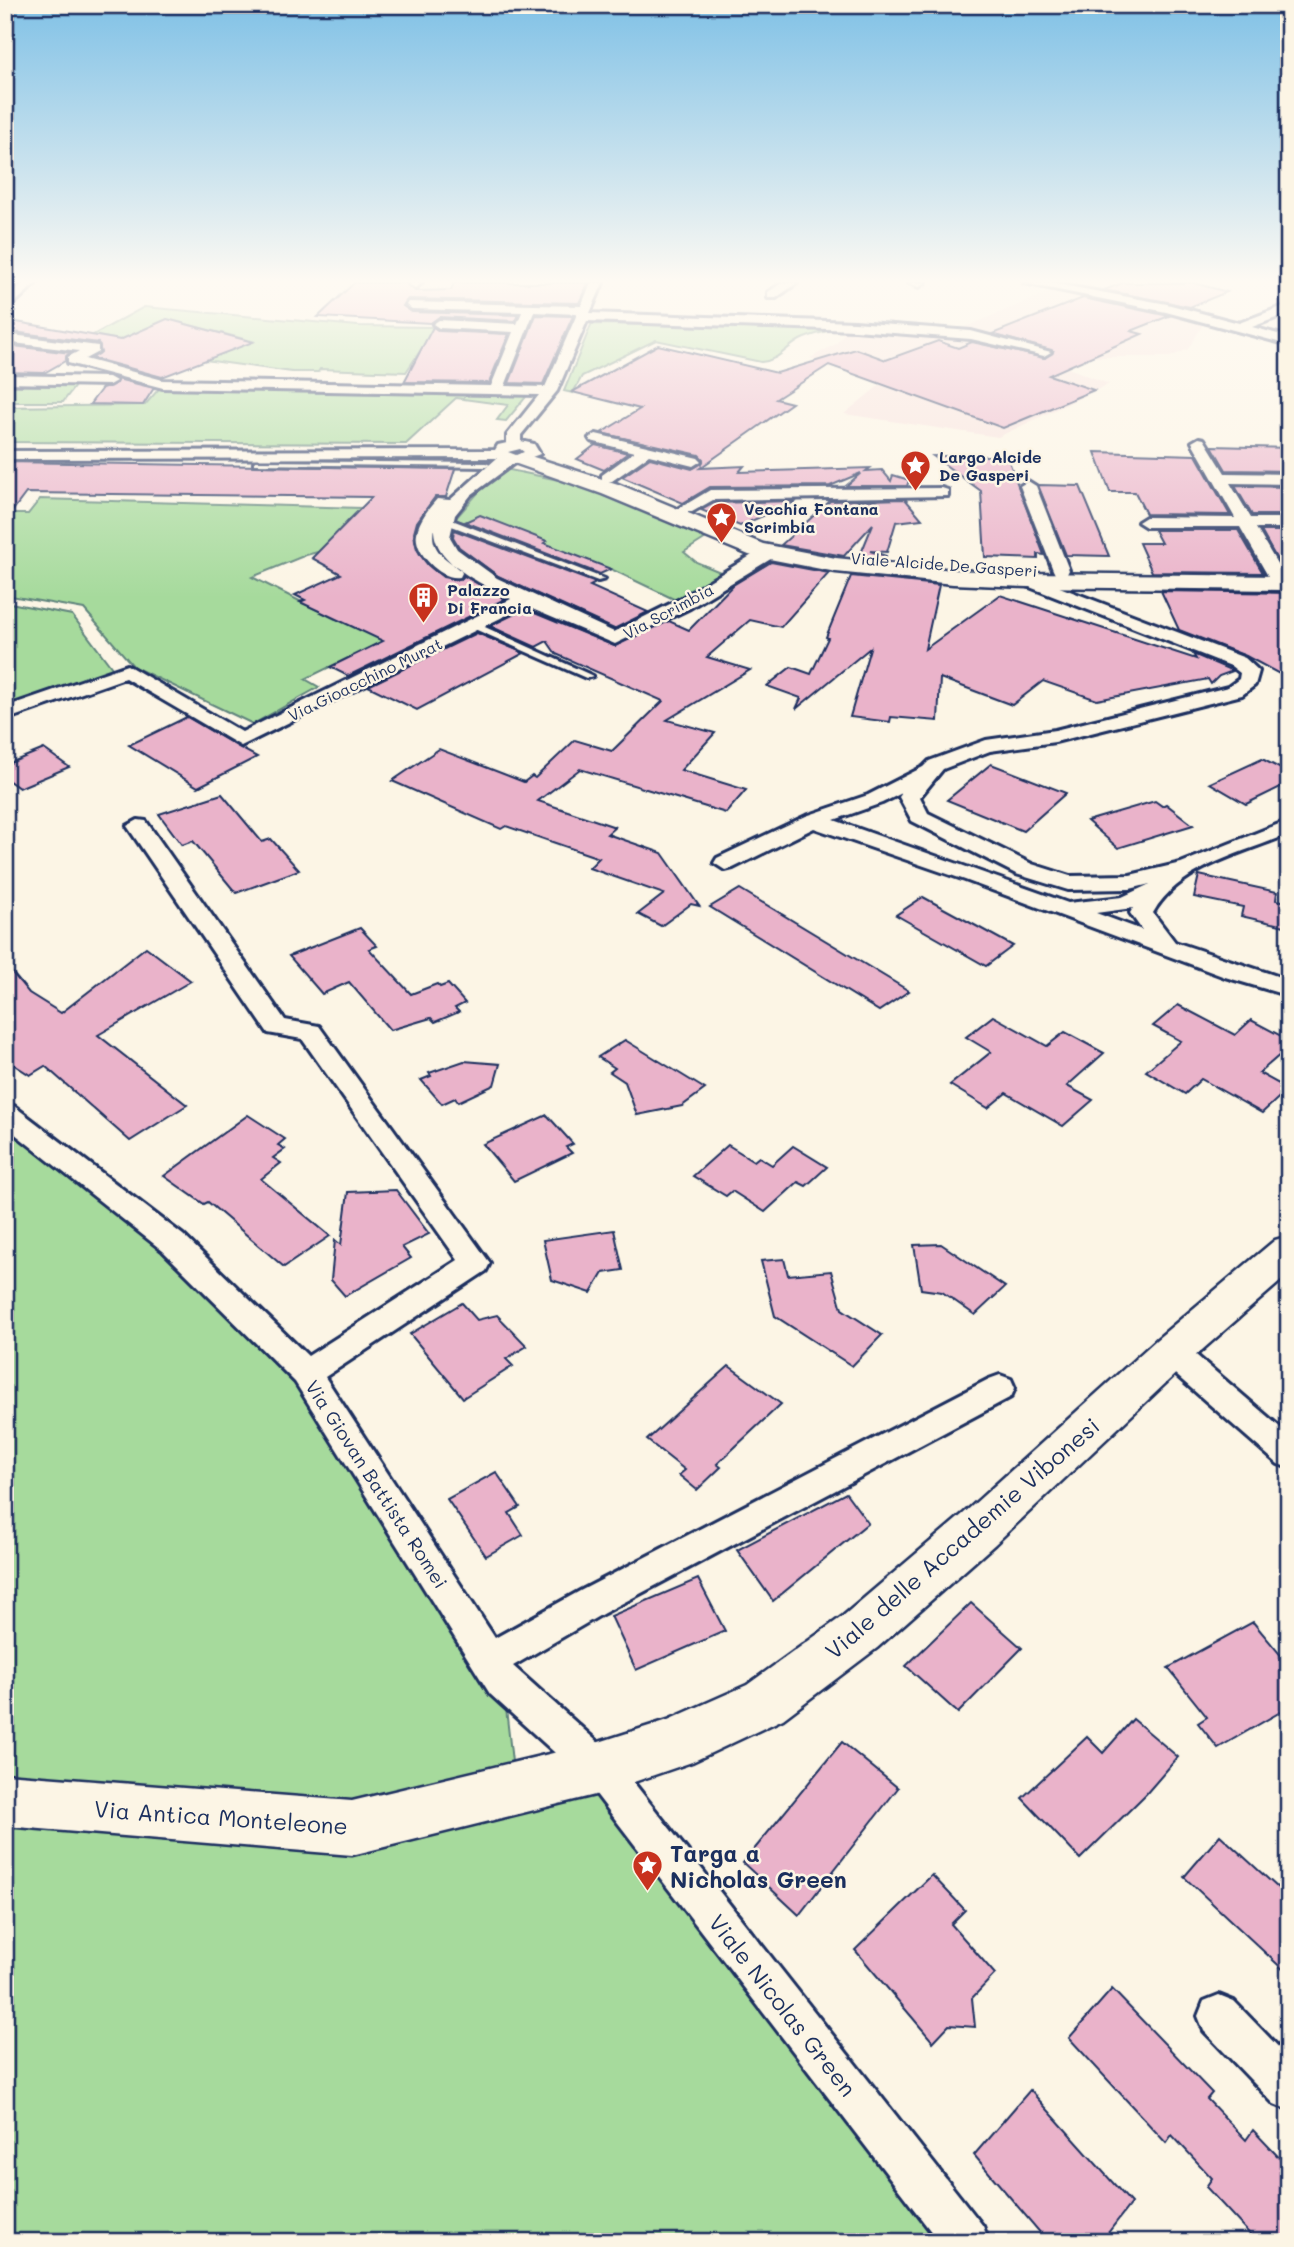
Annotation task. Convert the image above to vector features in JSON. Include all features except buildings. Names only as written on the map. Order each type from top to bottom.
[{"type":"main road","name":"Viale Alcide De Gasperi","points":[[509,456],[607,478],[772,543],[828,555],[909,564],[1284,576]]},
{"type":"main road","name":"Viale Alcide De Gasperi","points":[[509,456],[610,489],[768,553],[872,570],[1028,580],[1284,576]]},
{"type":"main road","name":"Viale delle Accademie Vibonesi","points":[[599,1768],[674,1744],[765,1702],[870,1624],[1171,1352],[1289,1251]]},
{"type":"main road","name":"Via Antica Monteleone","points":[[5,1800],[352,1828],[599,1768]]},
{"type":"street","points":[[377,388],[550,391]]},
{"type":"street","points":[[519,602],[450,552],[441,537],[444,520],[458,500],[509,456],[514,435],[551,388]]},
{"type":"street","points":[[596,438],[693,461]]},
{"type":"street","points":[[1199,442],[1246,523],[1284,576]]},
{"type":"street","points":[[607,478],[646,450]]},
{"type":"street","points":[[5,455],[509,456]]},
{"type":"street","points":[[509,456],[459,482],[427,520],[422,536],[424,545],[450,570],[519,602]]},
{"type":"street","points":[[1221,478],[1289,479]]},
{"type":"street","points":[[1028,486],[1061,570]]},
{"type":"street","points":[[686,509],[710,495],[942,493]]},
{"type":"street","points":[[1146,522],[1289,523]]},
{"type":"street","name":"Via Scrimbia","points":[[519,602],[615,639],[684,604],[768,553]]},
{"type":"street","points":[[725,863],[813,820],[875,799],[936,765],[986,746],[1055,736],[1235,691],[1248,681],[1250,671],[1238,662],[1028,580]]},
{"type":"street","name":"Via Gioacchino Murat","points":[[5,714],[127,671],[241,740],[519,602]]},
{"type":"street","points":[[936,765],[909,797],[919,817],[1024,869],[1068,883],[1130,882],[1188,868],[1289,826]]},
{"type":"street","points":[[813,820],[1068,909],[1168,949],[1289,988]]},
{"type":"street","points":[[138,826],[277,1027],[310,1032],[476,1263],[306,1373]]},
{"type":"street","points":[[1068,909],[1126,903],[1154,891],[1188,868]]},
{"type":"street","points":[[1154,891],[1141,913],[1168,949]]},
{"type":"street","name":"Via Giovan Battista Romei","points":[[5,1112],[173,1243],[306,1373],[503,1682],[599,1768]]},
{"type":"street","points":[[1171,1352],[1289,1454]]},
{"type":"street","points":[[490,1660],[592,1602],[1000,1388]]},
{"type":"street","name":"Viale Nicolas Green","points":[[599,1768],[967,2242]]},
{"type":"street","points":[[1219,2016],[1289,2089]]},
{"type":"lane","points":[[256,463],[509,456]]},
{"type":"lane","points":[[444,520],[601,579]]},
{"type":"lane","points":[[473,625],[589,676]]},
{"type":"shaded area","points":[[876,388],[1101,388],[998,437],[844,414]]},
{"type":"green space","points":[[5,388],[74,388],[63,402],[5,402]]},
{"type":"green space","points":[[160,388],[300,388],[519,394],[526,397],[506,421],[497,420],[508,405],[456,398],[406,444],[5,442],[5,407],[145,405]]},
{"type":"green space","points":[[565,388],[576,388],[573,393],[564,391]]},
{"type":"green space","points":[[500,468],[578,484],[706,538],[684,552],[696,562],[725,574],[680,602],[611,569],[595,572],[455,519]]},
{"type":"green space","points":[[40,499],[361,508],[340,529],[373,538],[306,555],[252,577],[335,619],[351,611],[397,634],[305,679],[319,687],[253,724],[134,667],[84,609],[5,595],[5,514],[28,514]]},
{"type":"green space","points":[[5,602],[72,615],[115,672],[5,710]]},
{"type":"green space","points":[[5,1112],[306,1373],[503,1682],[515,1788],[599,1768],[967,2242],[5,2242]]},
{"type":"place","name":"Largo Alcide De Gasperi","points":[[916,492]]},
{"type":"place","name":"Vecchia Fontana Scrimbia","points":[[721,544]]},
{"type":"place","name":"Palazzo Di Francia","points":[[424,625]]},
{"type":"place","name":"Targa a Nicholas Green","points":[[647,1893]]}]
